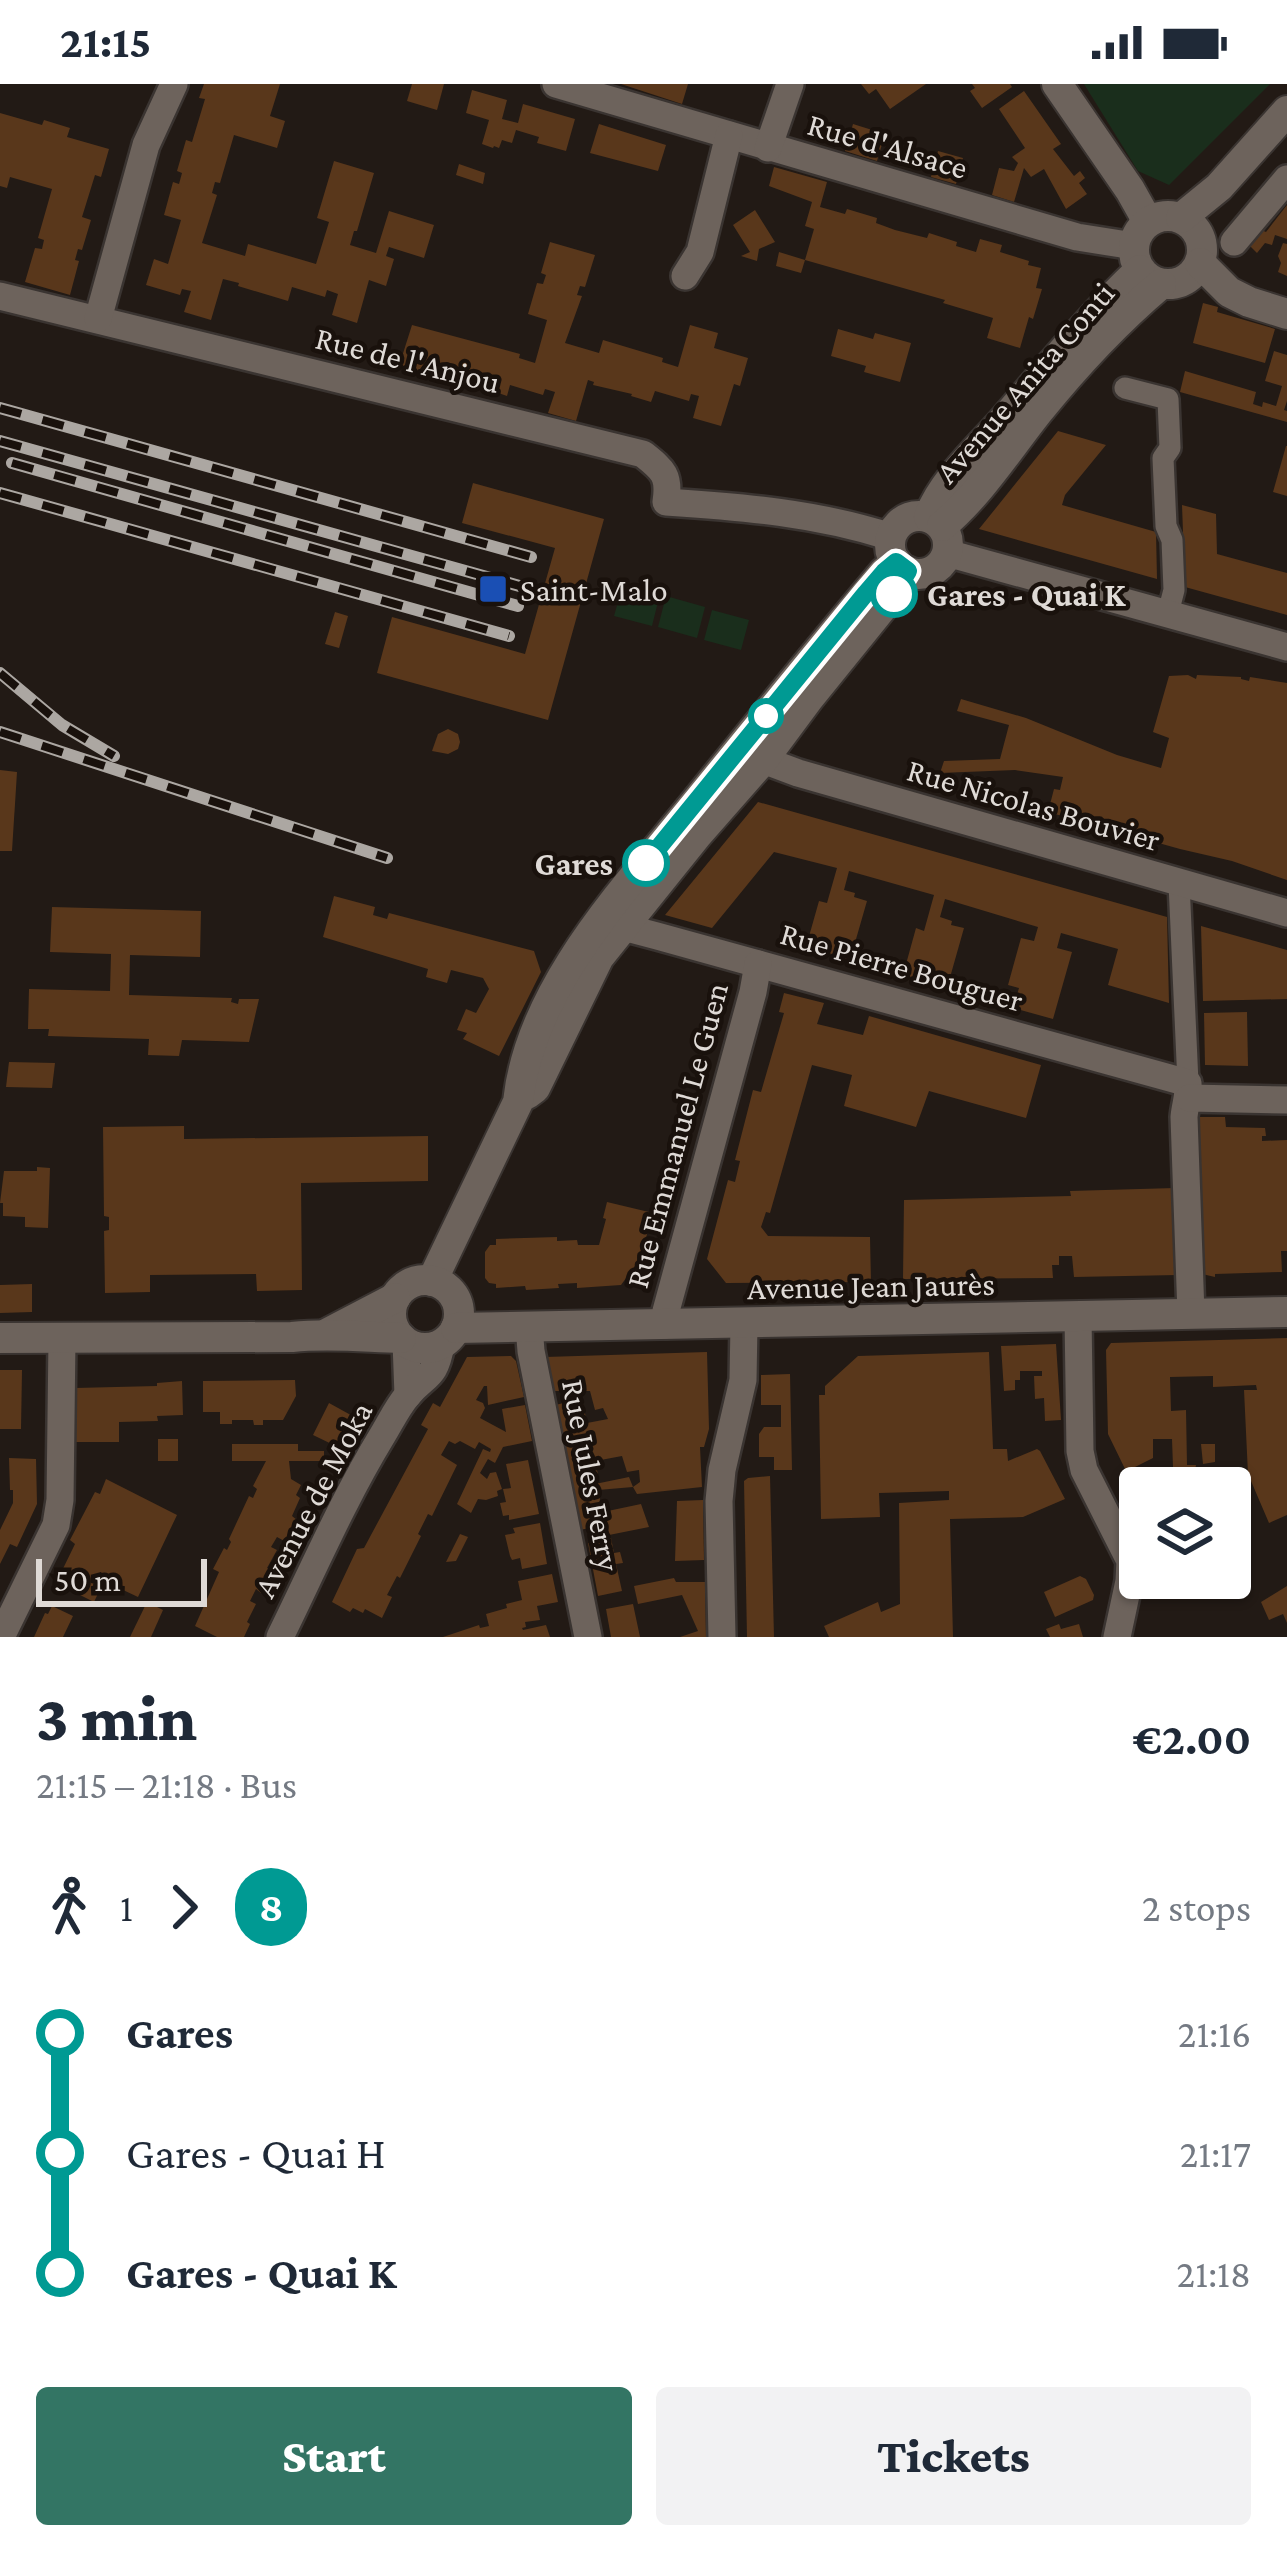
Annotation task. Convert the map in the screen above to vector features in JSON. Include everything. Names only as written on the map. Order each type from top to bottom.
[{"type":"street","points":[[98,319],[146,145],[175,84]]},
{"type":"street","name":"Rue d'Alsace","points":[[556,84],[1146,255]]},
{"type":"street","points":[[768,148],[790,84]]},
{"type":"street","points":[[1057,84],[1130,190],[1146,255]]},
{"type":"street","points":[[1193,239],[1219,187],[1287,111]]},
{"type":"street","points":[[686,276],[700,252],[729,135]]},
{"type":"street","points":[[1193,239],[1287,138]]},
{"type":"street","points":[[1234,242],[1287,179]]},
{"type":"street","points":[[1146,255],[1161,216],[1193,239],[1229,292],[1287,314]]},
{"type":"street","name":"Avenue Anita Conti","points":[[939,532],[944,491],[1146,255],[1173,284],[1184,280],[1193,239]]},
{"type":"street","name":"Rue de l'Anjou","points":[[0,296],[643,454],[662,469],[669,484],[666,502],[788,512],[851,524],[898,557]]},
{"type":"street","points":[[1125,388],[1168,399],[1170,448],[1163,458],[1174,590],[1168,613]]},
{"type":"street","points":[[609,927],[764,760],[902,583],[898,557],[902,521],[910,517],[939,532],[1168,613],[1287,647]]},
{"type":"street","points":[[898,557],[927,573],[943,562],[939,532]]},
{"type":"street","points":[[432,1281],[518,1102],[535,1088],[609,927],[838,627],[898,557]]},
{"type":"street","name":"Rue Nicolas Bouvier","points":[[764,760],[1287,913]]},
{"type":"street","points":[[1179,883],[1191,1314]]},
{"type":"street","name":"Rue Pierre Bouguer","points":[[609,927],[758,964],[1188,1091],[1287,1100]]},
{"type":"street","name":"Rue Emmanuel Le Guen","points":[[664,1325],[758,964]]},
{"type":"street","points":[[0,1338],[328,1333],[404,1340],[423,1348],[449,1336],[459,1318],[449,1290],[432,1281],[410,1283],[395,1298],[328,1333]]},
{"type":"street","points":[[395,1298],[392,1319],[404,1340]]},
{"type":"street","name":"Avenue Jean Jaurès","points":[[449,1336],[529,1326],[1287,1312]]},
{"type":"street","points":[[1078,1316],[1084,1470],[1130,1561],[1117,1637]]},
{"type":"street","points":[[722,1637],[719,1501],[743,1380],[744,1324]]},
{"type":"street","name":"Rue Jules Ferry","points":[[529,1326],[588,1637]]},
{"type":"street","name":"Avenue de Moka","points":[[280,1637],[350,1496],[408,1395],[438,1364],[449,1336]]},
{"type":"street","points":[[2,1637],[56,1525],[62,1338]]},
{"type":"street","name":"Avenue de Moka","points":[[404,1340],[408,1395]]},
{"type":"green space","points":[[1084,84],[1270,84],[1169,185],[1138,171]]},
{"type":"green space","points":[[623,584],[660,594],[652,626],[614,616]]},
{"type":"green space","points":[[666,596],[705,607],[697,638],[658,627]]},
{"type":"green space","points":[[712,610],[749,620],[741,650],[704,640]]},
{"type":"building","points":[[204,84],[280,84],[270,116],[285,121],[277,148],[234,135],[220,183],[215,182],[212,193],[217,195],[202,243],[245,256],[248,244],[316,264],[329,222],[317,218],[334,161],[374,173],[350,245],[376,253],[389,211],[434,225],[424,258],[389,247],[386,256],[394,259],[386,286],[369,280],[357,323],[332,315],[338,294],[327,290],[325,297],[292,287],[288,301],[223,279],[211,320],[184,312],[191,291],[182,289],[180,295],[146,285],[154,259],[168,264],[181,220],[164,215],[173,182],[179,184],[182,173],[177,171],[186,140],[192,142],[205,99],[199,98]]},
{"type":"building","points":[[412,84],[444,84],[437,110],[407,101]]},
{"type":"building","points":[[621,84],[688,84],[682,104]]},
{"type":"building","points":[[861,84],[926,84],[890,109],[876,89],[869,94]]},
{"type":"building","points":[[972,84],[1012,87],[982,108],[970,91],[975,88]]},
{"type":"building","points":[[472,90],[507,100],[502,119],[518,123],[523,104],[575,119],[566,151],[537,143],[539,137],[516,130],[512,143],[502,140],[499,148],[482,144],[489,120],[466,113]]},
{"type":"building","points":[[1024,91],[1061,144],[1053,149],[1074,176],[1080,171],[1085,178],[1079,183],[1087,194],[1066,209],[1044,169],[1031,177],[1024,168],[1014,202],[992,195],[999,168],[1014,171],[1018,163],[1012,157],[1025,148],[999,109]]},
{"type":"building","points":[[0,113],[70,128],[67,137],[109,149],[82,217],[91,220],[82,250],[78,249],[70,295],[25,282],[35,248],[42,249],[44,240],[38,238],[52,189],[10,177],[7,188],[0,186]]},
{"type":"building","points":[[599,124],[666,145],[658,171],[590,153]]},
{"type":"building","points":[[853,124],[885,134],[877,161],[845,151]]},
{"type":"building","points":[[938,151],[963,158],[956,184],[931,177]]},
{"type":"building","points":[[459,164],[485,173],[483,184],[456,175]]},
{"type":"building","points":[[774,167],[827,182],[820,207],[845,214],[847,209],[877,218],[876,223],[895,230],[927,238],[929,233],[976,252],[980,239],[1002,245],[1000,252],[1041,268],[1036,288],[1042,289],[1020,348],[987,338],[993,318],[805,260],[814,229],[805,226],[812,202],[769,186]]},
{"type":"building","points":[[1287,205],[1287,239],[1275,235],[1272,245],[1265,243],[1257,253],[1248,244],[1259,229],[1266,232]]},
{"type":"building","points":[[755,210],[775,242],[759,249],[757,261],[741,256],[750,252],[733,225]]},
{"type":"building","points":[[550,242],[595,255],[585,287],[580,286],[577,295],[582,296],[565,343],[599,353],[603,340],[678,367],[690,325],[718,333],[714,348],[748,358],[721,426],[693,418],[699,396],[691,394],[689,401],[655,391],[651,402],[588,380],[576,421],[548,413],[555,392],[545,389],[543,395],[510,385],[507,396],[399,366],[412,325],[520,354],[519,358],[535,363],[547,320],[528,314],[537,283],[543,284],[546,275],[541,273]]},
{"type":"building","points":[[1283,243],[1287,244],[1287,276],[1278,272]]},
{"type":"building","points":[[779,252],[805,260],[801,273],[776,266]]},
{"type":"building","points":[[1203,303],[1218,307],[1217,312],[1275,329],[1265,363],[1193,343]]},
{"type":"building","points":[[838,329],[911,343],[900,382],[831,356]]},
{"type":"building","points":[[1274,351],[1287,355],[1287,422],[1180,392],[1185,371],[1256,392],[1253,404],[1276,406],[1282,386],[1265,381]]},
{"type":"building","points":[[1058,431],[1106,445],[1062,505],[1156,532],[1157,579],[979,529]]},
{"type":"building","points":[[1287,446],[1287,496],[1273,492]]},
{"type":"building","points":[[473,483],[604,519],[548,720],[377,673],[392,617],[525,654],[555,548],[462,523]]},
{"type":"building","points":[[1182,505],[1216,514],[1217,554],[1287,573],[1287,615],[1185,587]]},
{"type":"building","points":[[335,612],[348,616],[339,648],[325,644]]},
{"type":"building","points":[[1169,676],[1287,683],[1287,880],[1048,812],[1063,777],[1015,770],[940,773],[944,761],[1000,759],[1009,725],[957,711],[961,699],[1161,768],[1169,738],[1153,732]]},
{"type":"building","points":[[448,729],[458,734],[458,749],[448,754],[432,751],[438,734]]},
{"type":"building","points":[[0,770],[17,772],[12,851],[0,851]]},
{"type":"building","points":[[758,802],[1167,917],[1169,1003],[1108,985],[1118,949],[1061,933],[1057,948],[1072,952],[1053,1019],[1013,1008],[1019,988],[1008,985],[1021,938],[1034,941],[1038,927],[945,899],[940,917],[964,928],[947,988],[903,975],[916,928],[924,931],[934,895],[849,871],[844,890],[867,901],[850,960],[806,947],[819,901],[827,903],[837,868],[774,852],[712,928],[665,915]]},
{"type":"building","points":[[334,896],[375,907],[373,915],[387,919],[389,913],[534,951],[541,972],[499,1056],[463,1039],[467,1033],[457,1030],[466,1009],[476,1013],[489,989],[483,978],[451,970],[447,983],[426,977],[428,969],[323,937]]},
{"type":"building","points":[[52,907],[201,911],[200,957],[130,955],[129,995],[232,998],[238,1004],[239,999],[259,999],[249,1042],[182,1040],[179,1056],[148,1055],[149,1039],[48,1036],[49,1029],[28,1029],[29,989],[110,991],[111,954],[50,952]]},
{"type":"building","points":[[1201,926],[1287,950],[1287,999],[1203,1001]]},
{"type":"building","points":[[784,993],[824,1003],[817,1024],[863,1035],[869,1016],[1041,1065],[1026,1118],[929,1091],[916,1127],[844,1106],[852,1075],[812,1065],[770,1213],[766,1212],[761,1227],[768,1236],[870,1237],[871,1282],[726,1283],[707,1259],[728,1180],[735,1182],[740,1161],[735,1160],[753,1090],[761,1092],[784,1013],[779,1012]]},
{"type":"building","points":[[1247,1012],[1248,1066],[1205,1065],[1204,1013]]},
{"type":"building","points":[[9,1062],[55,1063],[52,1088],[6,1087]]},
{"type":"building","points":[[1198,1117],[1225,1117],[1226,1127],[1265,1128],[1262,1141],[1287,1140],[1287,1251],[1281,1251],[1282,1272],[1202,1274]]},
{"type":"building","points":[[184,1126],[184,1139],[428,1136],[428,1181],[301,1183],[302,1290],[257,1291],[256,1274],[150,1275],[150,1292],[105,1293],[104,1231],[109,1230],[109,1217],[104,1216],[103,1127]]},
{"type":"building","points":[[37,1167],[50,1168],[48,1228],[25,1227],[25,1217],[3,1216],[0,1203],[4,1171],[37,1171]]},
{"type":"building","points":[[1175,1188],[1178,1275],[1074,1277],[1072,1256],[1059,1256],[1059,1265],[1052,1265],[1053,1278],[903,1279],[904,1200]]},
{"type":"building","points":[[607,1202],[653,1213],[640,1259],[621,1285],[577,1288],[577,1283],[558,1284],[559,1288],[526,1290],[525,1286],[496,1288],[485,1278],[485,1252],[496,1245],[496,1239],[557,1237],[557,1241],[577,1240],[578,1245],[599,1245]]},
{"type":"building","points":[[32,1284],[32,1312],[0,1313],[0,1285]]},
{"type":"building","points":[[1287,1338],[1287,1515],[1269,1523],[1251,1481],[1244,1390],[1257,1390],[1256,1385],[1213,1387],[1213,1376],[1170,1377],[1171,1411],[1186,1410],[1187,1465],[1196,1467],[1173,1467],[1172,1439],[1153,1439],[1153,1458],[1124,1467],[1108,1434],[1106,1350],[1111,1343]]},
{"type":"building","points":[[1056,1344],[1061,1420],[1045,1421],[1044,1398],[1035,1399],[1034,1376],[1042,1376],[1042,1371],[1020,1371],[1015,1390],[1004,1391],[1001,1346]]},
{"type":"building","points":[[707,1352],[709,1429],[700,1447],[702,1487],[637,1494],[633,1487],[598,1490],[604,1500],[603,1512],[641,1504],[649,1527],[609,1535],[608,1525],[579,1530],[555,1405],[582,1399],[587,1423],[608,1419],[603,1408],[595,1410],[590,1391],[551,1391],[545,1357]],"holes":[[[622,1456],[627,1472],[639,1470],[640,1482],[633,1487],[629,1477],[595,1484],[593,1475],[598,1474],[590,1462]]]},
{"type":"building","points":[[989,1352],[993,1449],[1007,1449],[1008,1461],[1040,1451],[1065,1499],[1023,1517],[950,1519],[953,1637],[829,1637],[824,1626],[878,1602],[881,1612],[900,1604],[899,1503],[949,1500],[949,1491],[879,1493],[880,1517],[821,1519],[819,1395],[825,1395],[825,1386],[858,1356]]},
{"type":"building","points":[[511,1356],[524,1397],[488,1405],[484,1386],[476,1400],[485,1408],[480,1418],[506,1432],[502,1409],[525,1405],[532,1441],[503,1447],[495,1463],[488,1459],[480,1473],[487,1479],[496,1472],[502,1489],[498,1496],[478,1499],[471,1513],[457,1504],[483,1449],[491,1449],[479,1442],[475,1449],[449,1441],[441,1455],[457,1465],[387,1595],[392,1597],[382,1618],[365,1609],[350,1612],[332,1602],[357,1549],[364,1548],[428,1429],[421,1425],[433,1403],[440,1407],[467,1357]]},
{"type":"building","points":[[0,1370],[22,1370],[21,1429],[0,1429]]},
{"type":"building","points":[[790,1374],[792,1470],[774,1470],[774,1457],[759,1457],[759,1434],[764,1427],[781,1427],[781,1405],[761,1405],[761,1375]]},
{"type":"building","points":[[295,1380],[296,1396],[283,1420],[263,1420],[263,1425],[254,1425],[253,1420],[220,1424],[220,1412],[203,1412],[203,1381]]},
{"type":"building","points":[[182,1381],[183,1415],[119,1422],[119,1442],[74,1442],[75,1388]]},
{"type":"building","points":[[329,1403],[358,1419],[342,1449],[313,1435]]},
{"type":"building","points":[[158,1439],[178,1439],[178,1461],[158,1461]]},
{"type":"building","points":[[232,1444],[298,1444],[298,1451],[324,1451],[324,1461],[289,1461],[291,1479],[301,1485],[292,1516],[297,1520],[286,1542],[277,1537],[271,1547],[277,1550],[267,1568],[272,1571],[261,1593],[256,1589],[250,1601],[256,1604],[244,1637],[217,1637],[195,1626],[219,1572],[213,1569],[231,1542],[249,1496],[253,1498],[257,1489],[253,1486],[266,1461],[232,1461]]},
{"type":"building","points":[[1201,1444],[1215,1444],[1215,1462],[1203,1464]]},
{"type":"building","points":[[9,1458],[36,1459],[37,1504],[17,1547],[10,1544],[0,1564],[0,1530],[13,1503]]},
{"type":"building","points":[[528,1460],[539,1514],[509,1520],[500,1503],[506,1502],[503,1489],[511,1488],[506,1464]]},
{"type":"building","points":[[770,1476],[774,1637],[747,1637],[744,1481]]},
{"type":"building","points":[[106,1479],[177,1515],[138,1597],[104,1581],[94,1602],[56,1583],[75,1544],[70,1540]]},
{"type":"building","points":[[703,1500],[704,1560],[675,1561],[677,1501]]},
{"type":"building","points":[[540,1523],[547,1564],[522,1569],[520,1558],[510,1556],[505,1535],[515,1533],[513,1528]]},
{"type":"building","points":[[460,1534],[468,1537],[456,1561],[446,1562]]},
{"type":"building","points":[[611,1538],[614,1553],[620,1552],[623,1563],[616,1564],[622,1591],[598,1596],[588,1543]]},
{"type":"building","points":[[552,1574],[558,1602],[537,1606],[540,1620],[525,1622],[522,1628],[546,1625],[550,1637],[443,1637],[489,1626],[486,1614],[522,1600],[518,1581]]},
{"type":"building","points":[[1080,1576],[1086,1579],[1093,1600],[1055,1617],[1044,1592]]},
{"type":"building","points":[[674,1578],[676,1582],[705,1582],[706,1637],[680,1637],[698,1631],[682,1595],[638,1604],[634,1586]]},
{"type":"building","points":[[1287,1586],[1287,1623],[1283,1614],[1269,1620],[1261,1602]]},
{"type":"building","points":[[147,1602],[163,1610],[151,1637],[130,1637]]},
{"type":"building","points":[[633,1604],[640,1637],[611,1637],[606,1609]]},
{"type":"building","points":[[52,1606],[73,1616],[63,1637],[34,1637],[45,1613]]},
{"type":"building","points":[[1059,1624],[1061,1629],[1079,1624],[1083,1637],[1050,1637],[1046,1629]]},
{"type":"railway","points":[[0,408],[531,557]]},
{"type":"railway","points":[[0,441],[523,587]]},
{"type":"railway","points":[[12,463],[518,606]]},
{"type":"railway","points":[[0,493],[509,636]]},
{"type":"railway","points":[[0,673],[62,725],[114,756]]},
{"type":"railway","points":[[0,732],[387,858]]},
{"type":"bus line","name":"8","points":[[646,863],[896,562],[908,571],[894,594]]},
{"type":"place","name":"Saint-Malo","points":[[493,589]]},
{"type":"place","name":"Gares - Quai K","points":[[894,594]]},
{"type":"place","name":"Gares","points":[[646,863]]}]
